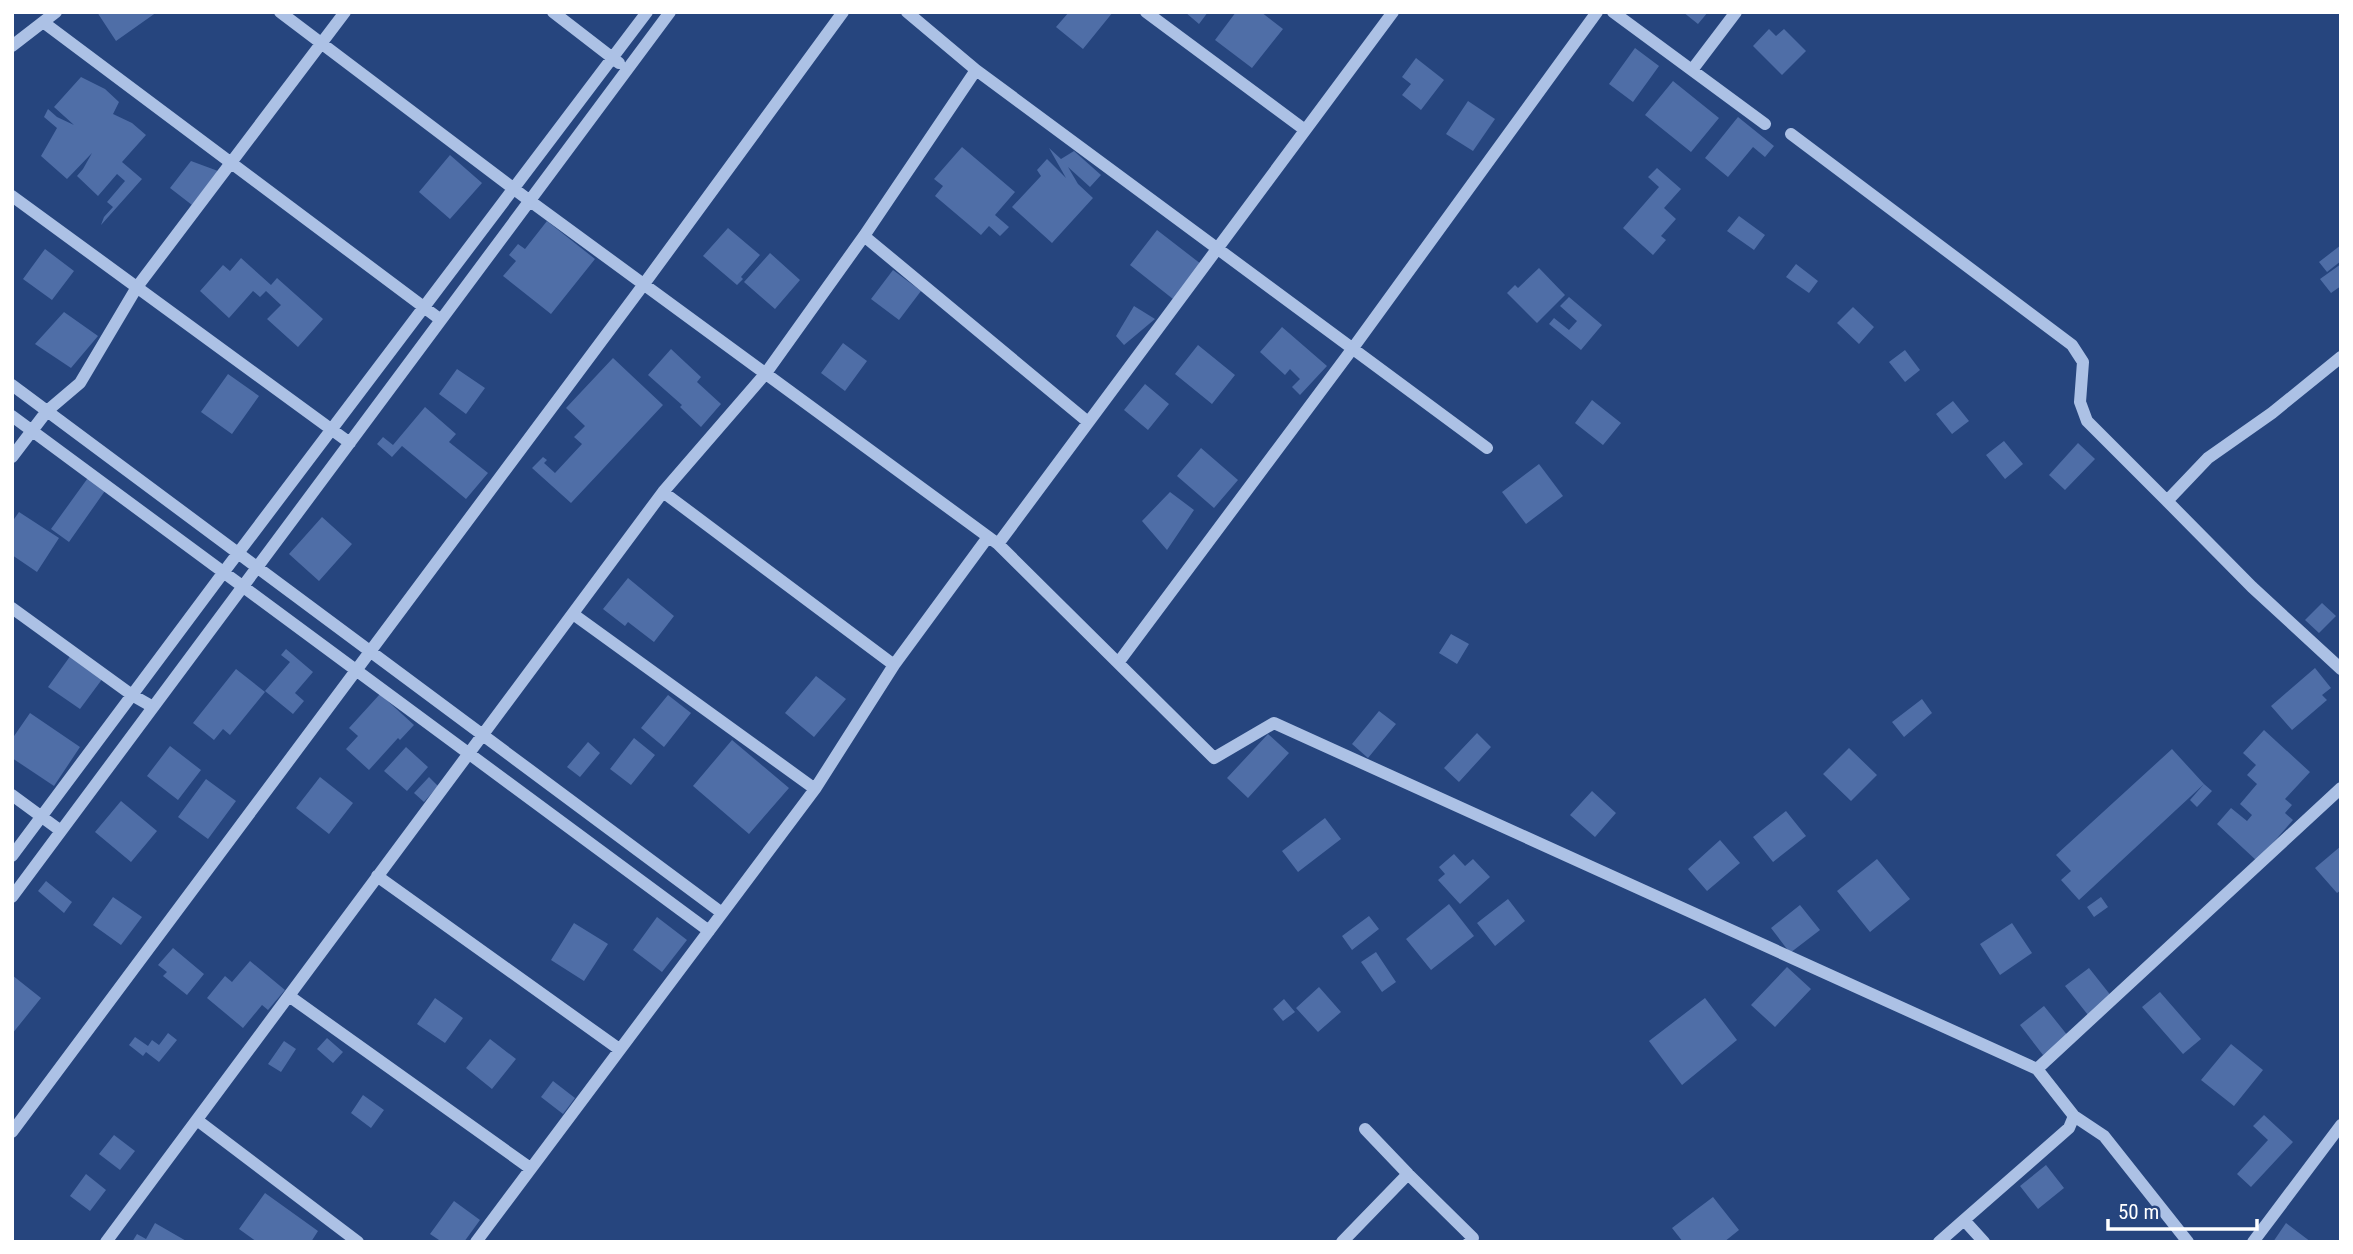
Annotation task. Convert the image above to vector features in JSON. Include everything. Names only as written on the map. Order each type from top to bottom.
[{"type":"street","points":[[12,46],[56,12]]},
{"type":"street","points":[[280,12],[530,201],[993,541],[1214,758],[1274,723],[2037,1069],[2074,1116],[2104,1136],[2188,1242]]},
{"type":"street","points":[[12,457],[47,411],[80,383],[137,287],[345,12]]},
{"type":"street","points":[[553,12],[627,69]]},
{"type":"street","points":[[12,856],[647,12]]},
{"type":"street","points":[[12,897],[670,12]]},
{"type":"street","points":[[12,1132],[844,12]]},
{"type":"street","points":[[907,12],[976,69],[1487,448]]},
{"type":"street","points":[[1146,12],[1305,130]]},
{"type":"street","points":[[476,1242],[814,789],[894,665],[1088,422],[1393,12]]},
{"type":"street","points":[[1118,663],[1353,348],[1597,12]]},
{"type":"street","points":[[1613,12],[1765,124]]},
{"type":"street","points":[[1692,70],[1736,12]]},
{"type":"street","points":[[43,22],[441,320]]},
{"type":"street","points":[[106,1242],[663,492],[766,373],[864,236],[976,69]]},
{"type":"street","points":[[1791,134],[2072,345],[2083,362],[2080,402],[2087,421],[2252,587],[2341,669]]},
{"type":"street","points":[[12,196],[349,443]]},
{"type":"street","points":[[864,236],[1088,422]]},
{"type":"street","points":[[2167,501],[2208,457],[2272,413],[2341,357]]},
{"type":"street","points":[[12,385],[722,913]]},
{"type":"street","points":[[12,416],[709,931]]},
{"type":"street","points":[[663,492],[894,665]]},
{"type":"street","points":[[12,608],[132,695],[153,707]]},
{"type":"street","points":[[573,614],[814,789]]},
{"type":"street","points":[[2037,1069],[2341,788]]},
{"type":"street","points":[[12,795],[61,831]]},
{"type":"street","points":[[377,876],[620,1049]]},
{"type":"street","points":[[289,996],[530,1168]]},
{"type":"street","points":[[1939,1242],[2069,1128],[2074,1116]]},
{"type":"street","points":[[197,1120],[358,1242]]},
{"type":"street","points":[[2253,1242],[2341,1125]]},
{"type":"street","points":[[1365,1129],[1473,1241]]},
{"type":"street","points":[[1342,1242],[1408,1174]]},
{"type":"street","points":[[1964,1220],[1984,1242]]},
{"type":"building","points":[[97,12],[157,12],[116,41]]},
{"type":"building","points":[[1069,12],[1113,12],[1083,49],[1056,27]]},
{"type":"building","points":[[1185,12],[1208,12],[1199,24]]},
{"type":"building","points":[[1236,12],[1261,12],[1283,29],[1252,68],[1215,40]]},
{"type":"building","points":[[1683,12],[1708,12],[1698,24]]},
{"type":"building","points":[[1769,29],[1776,36],[1784,29],[1806,51],[1782,75],[1753,46]]},
{"type":"building","points":[[1635,48],[1659,66],[1633,102],[1609,84]]},
{"type":"building","points":[[1416,58],[1444,80],[1421,110],[1402,95],[1411,84],[1402,77]]},
{"type":"building","points":[[81,77],[105,89],[119,102],[113,114],[132,123],[146,135],[122,162],[142,179],[101,225],[113,207],[107,202],[125,181],[117,174],[98,196],[77,176],[92,153],[67,179],[41,156],[57,128],[44,117],[48,109],[74,125],[54,107]]},
{"type":"building","points":[[1673,81],[1719,118],[1691,152],[1645,115]]},
{"type":"building","points":[[1468,101],[1495,119],[1473,151],[1446,134]]},
{"type":"building","points":[[1738,117],[1774,146],[1765,157],[1753,147],[1728,177],[1705,158]]},
{"type":"building","points":[[962,147],[1015,192],[995,215],[1009,227],[1000,236],[989,226],[981,235],[935,196],[943,186],[934,179]]},
{"type":"building","points":[[1049,148],[1061,159],[1074,151],[1101,175],[1090,187],[1068,167],[1078,184],[1093,198],[1052,243],[1012,207],[1041,176],[1037,170],[1047,159],[1066,178]]},
{"type":"building","points":[[450,155],[482,183],[450,219],[419,192]]},
{"type":"building","points":[[191,161],[218,171],[192,205],[170,188]]},
{"type":"building","points":[[1657,168],[1681,189],[1664,208],[1676,219],[1661,236],[1666,240],[1653,255],[1623,228],[1659,187],[1648,177]]},
{"type":"building","points":[[1739,216],[1765,235],[1754,250],[1727,231]]},
{"type":"building","points":[[547,221],[595,259],[551,314],[503,276],[516,261],[509,255],[518,244],[525,249]]},
{"type":"building","points":[[728,228],[760,255],[737,285],[703,256]]},
{"type":"building","points":[[1157,230],[1201,264],[1173,299],[1130,265]]},
{"type":"building","points":[[2341,245],[2341,261],[2327,272],[2319,262]]},
{"type":"building","points":[[45,249],[74,271],[52,300],[23,279]]},
{"type":"building","points":[[770,253],[800,280],[775,309],[744,282]]},
{"type":"building","points":[[241,258],[271,285],[277,278],[323,319],[298,347],[267,319],[281,305],[266,291],[260,297],[253,291],[229,318],[200,291],[223,265],[230,271]]},
{"type":"building","points":[[1796,264],[1818,281],[1809,293],[1786,277]]},
{"type":"building","points":[[2341,264],[2341,286],[2331,293],[2320,279]]},
{"type":"building","points":[[1539,268],[1565,295],[1537,323],[1507,293],[1515,285],[1518,288]]},
{"type":"building","points":[[893,270],[921,291],[899,320],[871,299]]},
{"type":"building","points":[[1569,297],[1602,325],[1581,350],[1549,324],[1554,318],[1569,330],[1577,321],[1560,306]]},
{"type":"building","points":[[1134,306],[1155,319],[1124,345],[1116,336]]},
{"type":"building","points":[[1853,307],[1874,327],[1859,344],[1837,323]]},
{"type":"building","points":[[64,312],[98,336],[71,368],[35,344]]},
{"type":"building","points":[[1282,327],[1327,366],[1300,395],[1292,387],[1300,379],[1290,369],[1285,375],[1260,352]]},
{"type":"building","points":[[843,343],[867,361],[845,391],[821,373]]},
{"type":"building","points":[[1198,345],[1235,375],[1212,404],[1175,374]]},
{"type":"building","points":[[671,349],[701,377],[697,382],[721,404],[701,427],[680,407],[682,405],[648,375]]},
{"type":"building","points":[[1905,350],[1920,370],[1905,382],[1889,362]]},
{"type":"building","points":[[613,358],[663,405],[571,503],[532,468],[543,457],[547,460],[544,463],[555,473],[582,444],[574,437],[585,426],[566,408]]},
{"type":"building","points":[[457,369],[485,388],[466,414],[439,394]]},
{"type":"building","points":[[228,374],[259,396],[232,434],[201,412]]},
{"type":"building","points":[[1145,384],[1169,404],[1148,430],[1124,410]]},
{"type":"building","points":[[1592,400],[1621,423],[1603,445],[1575,423]]},
{"type":"building","points":[[1953,401],[1969,421],[1952,434],[1936,414]]},
{"type":"building","points":[[425,407],[456,434],[449,442],[488,473],[466,499],[402,446],[392,457],[377,444],[383,437],[393,445]]},
{"type":"building","points":[[2004,441],[2023,464],[2005,479],[1986,455]]},
{"type":"building","points":[[2078,443],[2095,459],[2065,490],[2049,475]]},
{"type":"building","points":[[1201,448],[1238,480],[1214,508],[1177,476]]},
{"type":"building","points":[[1539,464],[1563,496],[1526,524],[1502,492]]},
{"type":"building","points":[[90,475],[107,488],[69,542],[51,529]]},
{"type":"building","points":[[1170,492],[1194,510],[1167,550],[1142,521]]},
{"type":"building","points":[[19,512],[59,538],[37,572],[12,555],[12,522]]},
{"type":"building","points":[[322,517],[352,544],[319,581],[289,554]]},
{"type":"building","points":[[628,578],[674,616],[654,642],[628,622],[625,626],[603,609]]},
{"type":"building","points":[[2322,603],[2336,616],[2319,633],[2305,620]]},
{"type":"building","points":[[1451,634],[1469,644],[1457,664],[1439,653]]},
{"type":"building","points":[[286,649],[313,672],[295,693],[304,701],[293,714],[265,691],[290,662],[281,655]]},
{"type":"building","points":[[71,655],[103,678],[80,709],[48,687]]},
{"type":"building","points":[[2315,668],[2331,688],[2322,695],[2327,700],[2292,730],[2271,706]]},
{"type":"building","points":[[236,669],[265,692],[230,735],[223,729],[214,740],[193,723]]},
{"type":"building","points":[[816,676],[846,699],[814,737],[785,713]]},
{"type":"building","points":[[380,694],[414,725],[400,740],[398,738],[369,770],[346,749],[358,736],[349,728]]},
{"type":"building","points":[[668,695],[691,713],[664,747],[641,728]]},
{"type":"building","points":[[1922,699],[1932,713],[1904,737],[1892,722]]},
{"type":"building","points":[[1379,711],[1396,724],[1368,758],[1352,744]]},
{"type":"building","points":[[30,713],[80,747],[54,786],[12,758],[12,739]]},
{"type":"building","points":[[2264,730],[2310,772],[2285,799],[2292,805],[2285,813],[2293,820],[2257,861],[2217,824],[2231,808],[2247,821],[2252,815],[2240,804],[2257,784],[2247,775],[2256,765],[2243,753]]},
{"type":"building","points":[[1477,733],[1491,747],[1459,782],[1444,768]]},
{"type":"building","points":[[1268,734],[1289,753],[1248,798],[1227,778]]},
{"type":"building","points":[[634,738],[655,755],[631,785],[610,769]]},
{"type":"building","points":[[732,740],[789,788],[749,834],[693,786]]},
{"type":"building","points":[[588,742],[600,753],[580,777],[567,767]]},
{"type":"building","points":[[170,746],[201,770],[178,800],[147,776]]},
{"type":"building","points":[[406,747],[428,767],[407,791],[384,771]]},
{"type":"building","points":[[1849,748],[1877,775],[1851,801],[1823,774]]},
{"type":"building","points":[[2172,749],[2204,784],[2079,900],[2061,880],[2071,871],[2056,855]]},
{"type":"building","points":[[320,777],[353,803],[329,834],[296,808]]},
{"type":"building","points":[[429,777],[438,786],[424,802],[414,793]]},
{"type":"building","points":[[206,779],[236,801],[208,839],[178,817]]},
{"type":"building","points":[[2204,784],[2212,791],[2197,807],[2190,800]]},
{"type":"building","points":[[1592,791],[1616,813],[1595,837],[1570,815]]},
{"type":"building","points":[[121,801],[157,831],[131,862],[95,832]]},
{"type":"building","points":[[1786,811],[1806,836],[1773,862],[1753,837]]},
{"type":"building","points":[[1325,818],[1341,839],[1298,872],[1282,851]]},
{"type":"building","points":[[1720,840],[1740,863],[1707,891],[1688,869]]},
{"type":"building","points":[[2341,846],[2341,890],[2337,893],[2315,868]]},
{"type":"building","points":[[1454,854],[1465,866],[1473,859],[1490,877],[1460,904],[1438,880],[1445,874],[1439,867]]},
{"type":"building","points":[[1877,859],[1910,899],[1870,932],[1837,891]]},
{"type":"building","points":[[46,881],[72,902],[64,913],[38,891]]},
{"type":"building","points":[[113,897],[142,917],[121,945],[93,925]]},
{"type":"building","points":[[2101,897],[2108,907],[2094,917],[2087,907]]},
{"type":"building","points":[[1508,899],[1525,921],[1495,946],[1477,923]]},
{"type":"building","points":[[1449,904],[1474,936],[1431,970],[1406,939]]},
{"type":"building","points":[[1800,905],[1820,930],[1790,953],[1771,928]]},
{"type":"building","points":[[1369,916],[1379,929],[1352,950],[1342,936]]},
{"type":"building","points":[[657,917],[687,940],[662,972],[633,950]]},
{"type":"building","points":[[574,923],[608,944],[584,981],[551,960]]},
{"type":"building","points":[[2012,923],[2032,953],[2000,975],[1980,944]]},
{"type":"building","points":[[173,948],[204,974],[187,995],[163,976],[167,972],[158,965]]},
{"type":"building","points":[[1376,952],[1396,982],[1382,992],[1361,962]]},
{"type":"building","points":[[250,961],[285,990],[268,1010],[262,1005],[243,1028],[207,998],[225,976],[232,982]]},
{"type":"building","points":[[1787,967],[1811,989],[1775,1027],[1751,1005]]},
{"type":"building","points":[[2089,968],[2112,997],[2088,1015],[2065,986]]},
{"type":"building","points":[[12,975],[41,998],[12,1034]]},
{"type":"building","points":[[1319,987],[1341,1012],[1318,1032],[1296,1008]]},
{"type":"building","points":[[2160,992],[2201,1039],[2183,1054],[2142,1007]]},
{"type":"building","points":[[435,998],[463,1018],[445,1043],[417,1024]]},
{"type":"building","points":[[1705,998],[1737,1040],[1682,1085],[1649,1041]]},
{"type":"building","points":[[1284,999],[1295,1012],[1283,1021],[1273,1009]]},
{"type":"building","points":[[2044,1006],[2068,1036],[2043,1055],[2020,1025]]},
{"type":"building","points":[[168,1033],[177,1040],[159,1062],[146,1052],[143,1056],[129,1045],[135,1037],[148,1046],[152,1040],[159,1045]]},
{"type":"building","points":[[327,1038],[343,1052],[333,1063],[317,1049]]},
{"type":"building","points":[[490,1039],[516,1059],[492,1089],[466,1068]]},
{"type":"building","points":[[284,1041],[296,1049],[281,1072],[268,1064]]},
{"type":"building","points":[[2231,1044],[2263,1070],[2234,1106],[2201,1080]]},
{"type":"building","points":[[553,1081],[575,1098],[563,1114],[541,1097]]},
{"type":"building","points":[[363,1095],[384,1110],[371,1128],[351,1113]]},
{"type":"building","points":[[2264,1115],[2293,1142],[2251,1187],[2237,1174],[2268,1140],[2253,1126]]},
{"type":"building","points":[[114,1135],[135,1151],[120,1170],[99,1154]]},
{"type":"building","points":[[2046,1165],[2064,1188],[2038,1209],[2020,1186]]},
{"type":"building","points":[[86,1174],[106,1190],[90,1211],[70,1196]]},
{"type":"building","points":[[265,1193],[318,1231],[311,1242],[257,1242],[239,1229]]},
{"type":"building","points":[[1713,1197],[1739,1230],[1724,1242],[1683,1242],[1672,1228]]},
{"type":"building","points":[[454,1201],[480,1220],[464,1242],[442,1242],[430,1234]]},
{"type":"building","points":[[155,1223],[188,1242],[132,1242],[137,1234],[146,1239]]},
{"type":"building","points":[[2286,1223],[2311,1242],[2273,1242]]}]
